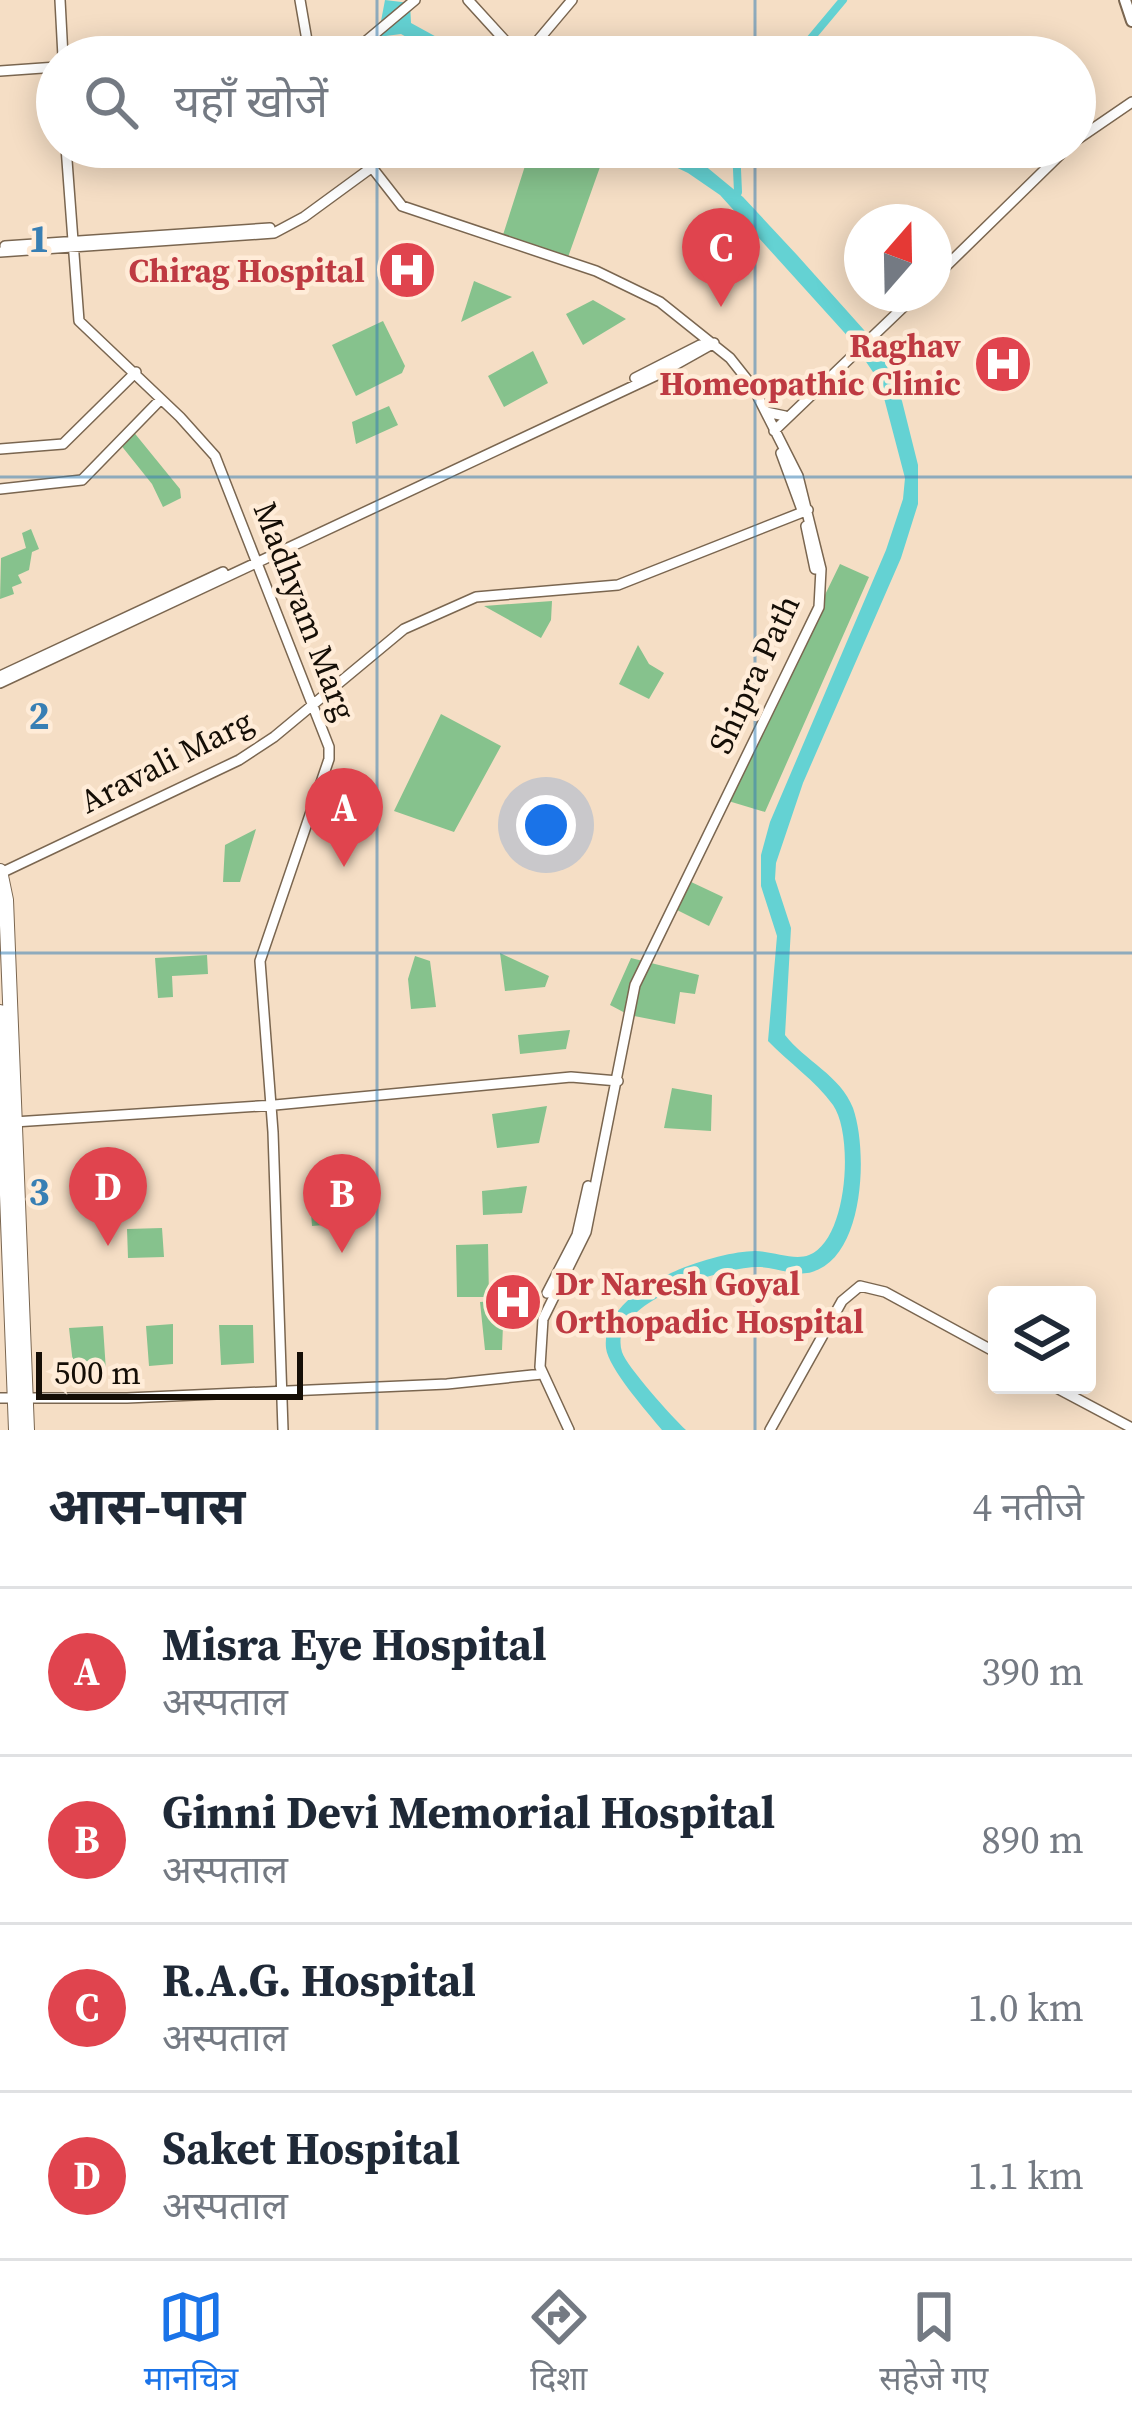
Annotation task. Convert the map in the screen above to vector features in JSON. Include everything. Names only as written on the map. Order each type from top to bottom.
[{"type":"highway","points":[[2,871],[16,1393],[22,1429]]},
{"type":"highway","points":[[0,1012],[9,1123]]},
{"type":"main road","points":[[1124,0],[1132,21]]},
{"type":"street","points":[[57,0],[60,36]]},
{"type":"street","points":[[302,0],[309,36]]},
{"type":"street","points":[[375,36],[415,0]]},
{"type":"street","points":[[468,0],[503,36]]},
{"type":"street","points":[[541,36],[572,0]]},
{"type":"street","points":[[0,71],[36,69]]},
{"type":"street","points":[[1096,123],[1132,98]]},
{"type":"street","name":"Madhyam Marg","points":[[70,168],[82,320],[219,454],[258,559]]},
{"type":"street","points":[[0,249],[274,233],[368,168]]},
{"type":"street","name":"Shipra Path","points":[[368,168],[402,206],[596,271],[660,302],[749,381],[805,510]]},
{"type":"street","points":[[952,257],[1043,168]]},
{"type":"street","points":[[772,429],[896,312]]},
{"type":"street","points":[[0,680],[710,343]]},
{"type":"street","name":"Shipra Path","points":[[566,1430],[540,1375],[545,1311],[583,1240],[634,985],[821,601],[820,569],[782,443],[748,389],[710,343]]},
{"type":"street","points":[[0,449],[63,444],[135,373]]},
{"type":"street","name":"Madhyam Marg","points":[[135,373],[214,456],[333,747],[333,760],[264,962],[285,1430]]},
{"type":"street","points":[[0,489],[82,480],[160,399]]},
{"type":"street","points":[[766,412],[786,419]]},
{"type":"street","points":[[782,443],[786,419]]},
{"type":"street","name":"Aravali Marg","points":[[2,871],[239,760],[404,629],[461,603],[476,597],[619,585],[805,510]]},
{"type":"street","points":[[0,857],[2,871]]},
{"type":"street","points":[[9,1123],[571,1077],[615,1080]]},
{"type":"street","points":[[773,1430],[845,1300],[857,1288],[870,1286],[988,1348]]},
{"type":"street","points":[[16,1393],[53,1397],[284,1390],[540,1375]]},
{"type":"street","points":[[1067,1394],[1129,1429]]},
{"type":"green space","points":[[524,168],[600,168],[567,260],[502,238]]},
{"type":"green space","points":[[474,281],[512,297],[461,322]]},
{"type":"green space","points":[[593,300],[626,319],[583,345],[566,314]]},
{"type":"green space","points":[[383,321],[405,366],[402,373],[356,396],[332,345]]},
{"type":"green space","points":[[533,351],[548,383],[504,407],[488,376]]},
{"type":"green space","points":[[389,406],[398,425],[356,444],[352,422]]},
{"type":"green space","points":[[132,430],[180,489],[181,498],[163,507],[152,484],[120,444]]},
{"type":"green space","points":[[31,529],[39,549],[32,552],[29,570],[18,575],[22,583],[12,587],[14,594],[0,599],[1,558],[26,548],[22,533]]},
{"type":"green space","points":[[840,564],[869,577],[765,812],[725,800]]},
{"type":"green space","points":[[552,601],[551,620],[541,638],[484,606]]},
{"type":"green space","points":[[638,645],[649,664],[664,673],[649,699],[619,684]]},
{"type":"green space","points":[[441,714],[501,746],[454,832],[394,811]]},
{"type":"green space","points":[[256,829],[240,882],[223,882],[225,845]]},
{"type":"green space","points":[[689,881],[723,897],[709,926],[675,909]]},
{"type":"green space","points":[[500,953],[549,976],[545,987],[505,991]]},
{"type":"green space","points":[[207,955],[208,974],[172,976],[173,997],[158,998],[155,958]]},
{"type":"green space","points":[[415,956],[430,961],[436,1007],[411,1009],[408,979]]},
{"type":"green space","points":[[631,958],[699,975],[695,994],[680,992],[675,1024],[629,1015],[610,1005]]},
{"type":"green space","points":[[570,1030],[566,1049],[520,1054],[518,1035]]},
{"type":"green space","points":[[672,1088],[712,1095],[711,1131],[664,1128]]},
{"type":"green space","points":[[547,1106],[539,1143],[497,1148],[492,1114]]},
{"type":"green space","points":[[527,1186],[522,1213],[483,1215],[482,1191]]},
{"type":"green space","points":[[358,1194],[360,1222],[312,1226],[310,1199]]},
{"type":"green space","points":[[162,1228],[164,1257],[128,1258],[127,1229]]},
{"type":"green space","points":[[488,1244],[489,1297],[457,1297],[456,1245]]},
{"type":"green space","points":[[504,1300],[502,1350],[485,1350],[480,1302]]},
{"type":"green space","points":[[173,1324],[173,1364],[149,1366],[146,1326]]},
{"type":"green space","points":[[219,1325],[253,1325],[254,1363],[221,1365]]},
{"type":"green space","points":[[103,1326],[106,1371],[74,1373],[69,1328]]},
{"type":"water","points":[[385,0],[410,3],[411,23],[435,36],[401,34],[378,36]]},
{"type":"water","points":[[678,168],[708,168],[743,197],[864,330],[902,401],[918,465],[918,504],[901,558],[803,783],[776,863],[775,879],[791,928],[785,1035],[831,1077],[853,1108],[861,1174],[852,1225],[830,1262],[812,1272],[758,1267],[720,1273],[671,1291],[632,1318],[622,1334],[622,1352],[686,1430],[662,1430],[608,1357],[609,1327],[620,1308],[661,1278],[712,1258],[755,1251],[809,1255],[822,1245],[839,1209],[845,1162],[840,1119],[826,1096],[768,1041],[777,936],[761,886],[761,855],[770,822],[886,550],[905,478],[875,375],[852,341],[720,195]]},
{"type":"waterway","points":[[813,36],[843,0]]},
{"type":"waterway","points":[[737,168],[738,192]]},
{"type":"place","name":"Chirag Hospital","points":[[407,270]]},
{"type":"place","name":"R.A.G. Hospital","points":[[721,307]]},
{"type":"place","name":"Raghav Homeopathic Clinic","points":[[1003,364]]},
{"type":"place","name":"Misra Eye Hospital","points":[[344,867]]},
{"type":"place","name":"Saket Hospital","points":[[108,1246]]},
{"type":"place","name":"Ginni Devi Memorial Hospital","points":[[342,1253]]},
{"type":"place","name":"Dr Naresh Goyal Orthopadic Hospital","points":[[513,1302]]}]
